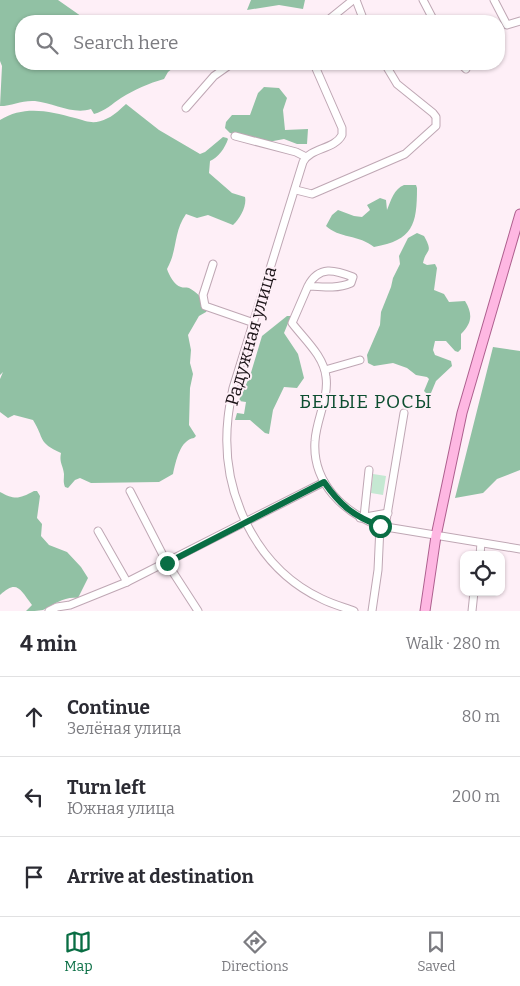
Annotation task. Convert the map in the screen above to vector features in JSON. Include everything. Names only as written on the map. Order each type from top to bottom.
[{"type":"main road","points":[[425,611],[436,536],[462,413],[520,214]]},
{"type":"street","points":[[335,15],[354,0],[361,15]]},
{"type":"street","points":[[423,0],[431,15]]},
{"type":"street","points":[[494,0],[502,15]]},
{"type":"street","points":[[505,21],[507,25],[520,21]]},
{"type":"street","points":[[186,108],[214,76],[222,70]]},
{"type":"street","points":[[235,136],[296,152],[306,157],[334,143],[342,135],[342,128],[317,70]]},
{"type":"street","points":[[296,190],[312,194],[405,154],[436,126],[433,113],[397,84],[389,70]]},
{"type":"street","name":"Радужная улица","points":[[306,157],[233,388],[228,418],[229,473],[244,521],[258,544],[274,564],[296,583],[321,599],[354,611]]},
{"type":"street","points":[[213,264],[204,295],[204,306],[254,323]]},
{"type":"street","points":[[308,286],[326,288],[345,286],[351,283],[353,277],[339,272],[318,273],[312,278],[308,286],[292,323],[314,351],[325,370],[327,384],[315,441],[316,454],[324,482],[348,510],[383,526],[520,549]]},
{"type":"street","points":[[325,370],[360,360]]},
{"type":"street","points":[[372,611],[383,526],[388,512],[404,413]]},
{"type":"street","points":[[362,517],[369,470]]},
{"type":"street","points":[[49,611],[57,607],[70,605],[127,582],[324,482]]},
{"type":"street","points":[[130,492],[167,563],[198,611]]},
{"type":"street","points":[[362,517],[388,512]]},
{"type":"street","points":[[98,531],[127,582]]},
{"type":"street","points":[[480,551],[481,543]]},
{"type":"street","points":[[472,611],[474,596]]},
{"type":"street","points":[[70,605],[77,611]]},
{"type":"green space","points":[[0,0],[58,0],[79,15],[15,15],[15,70],[170,70],[164,79],[136,90],[94,114],[91,109],[70,110],[35,101],[0,106],[2,66],[0,61]]},
{"type":"green space","points":[[251,0],[305,0],[303,9],[279,5],[247,10]]},
{"type":"green space","points":[[264,87],[279,88],[287,98],[283,110],[285,130],[308,129],[307,144],[297,144],[284,139],[268,142],[230,133],[225,128],[226,122],[232,115],[250,115],[258,93]]},
{"type":"green space","points":[[126,104],[159,130],[200,154],[223,137],[227,138],[227,142],[221,152],[210,161],[209,173],[232,193],[245,197],[245,204],[240,216],[233,225],[208,215],[197,218],[186,214],[179,228],[173,255],[167,269],[170,277],[178,286],[192,290],[209,307],[206,312],[199,316],[188,335],[191,350],[190,363],[193,374],[190,388],[189,425],[196,436],[182,447],[177,457],[173,474],[159,482],[91,483],[80,478],[75,480],[68,488],[64,484],[64,474],[60,459],[61,453],[48,446],[42,440],[33,420],[14,415],[8,418],[0,412],[0,379],[3,372],[0,375],[0,120],[18,112],[37,111],[56,113],[88,122],[95,122],[111,117]]},
{"type":"green space","points":[[404,185],[416,185],[416,212],[410,229],[397,240],[374,247],[362,240],[337,233],[326,226],[332,215],[338,210],[362,217],[370,210],[367,205],[380,198],[386,200],[387,210],[395,192]]},
{"type":"green space","points":[[417,233],[424,236],[429,248],[423,263],[427,265],[435,264],[437,268],[434,290],[444,294],[449,302],[465,301],[470,314],[469,322],[461,334],[461,349],[458,352],[446,341],[435,341],[433,350],[435,355],[451,361],[452,366],[436,381],[431,393],[428,395],[424,391],[429,379],[427,377],[416,375],[407,368],[393,363],[374,366],[368,363],[367,355],[380,325],[381,312],[400,264],[399,256],[408,238]]},
{"type":"green space","points":[[287,316],[291,316],[284,333],[298,354],[304,378],[297,388],[284,387],[273,410],[269,434],[265,433],[250,420],[235,420],[237,413],[244,414],[246,402],[239,400],[250,376],[262,336]]},
{"type":"green space","points":[[493,347],[520,351],[520,470],[497,479],[483,493],[455,498]]},
{"type":"green space","points":[[373,474],[386,476],[383,495],[371,493]]},
{"type":"green space","points":[[37,491],[40,496],[37,518],[42,524],[41,536],[49,545],[67,552],[88,578],[78,598],[64,599],[43,610],[26,611],[32,605],[18,588],[10,588],[0,595],[0,492],[17,498]]},
{"type":"district","name":"БЕЛЫЕ РОСЫ","points":[[366,401]]},
{"type":"route","points":[[167,563],[244,521],[324,482],[334,496],[348,510],[364,520],[380,526]]}]
